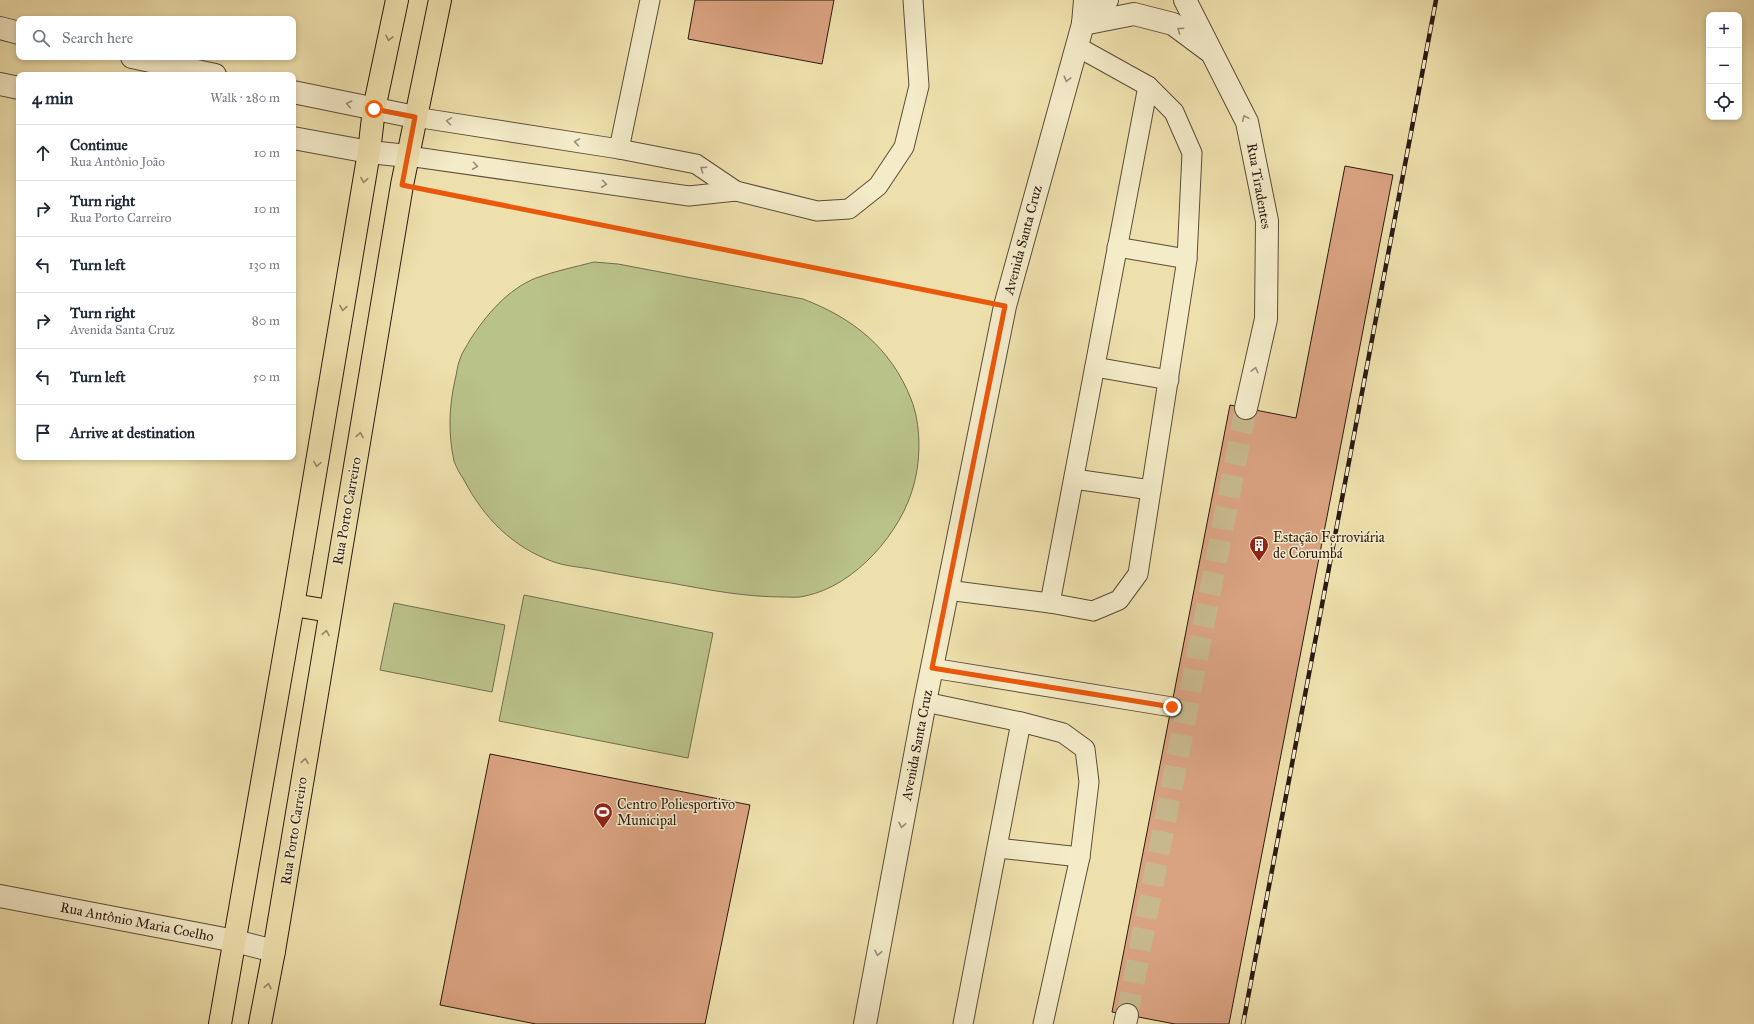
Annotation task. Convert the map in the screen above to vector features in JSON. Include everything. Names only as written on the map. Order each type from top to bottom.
[{"type":"main road","points":[[220,1024],[293,605],[369,152],[374,109],[397,0]]},
{"type":"main road","name":"Rua Porto Carreiro","points":[[260,1024],[274,951],[402,185],[440,0]]},
{"type":"main road","points":[[293,605],[330,611]]},
{"type":"street","name":"Avenida Santa Cruz","points":[[865,1024],[925,702],[1005,306],[1082,24],[1086,0]]},
{"type":"street","points":[[1082,24],[1107,0]]},
{"type":"street","name":"Rua Tiradentes","points":[[1185,0],[1248,122],[1267,221],[1266,319],[1246,408]]},
{"type":"street","points":[[1082,24],[1134,14],[1173,24],[1212,53]]},
{"type":"street","points":[[0,28],[16,32]]},
{"type":"street","points":[[146,60],[201,72]]},
{"type":"street","points":[[0,84],[16,87]]},
{"type":"street","points":[[296,93],[415,117]]},
{"type":"street","points":[[296,139],[369,152],[408,156]]},
{"type":"street","name":"Rua Antônio Maria Coelho","points":[[0,896],[235,941],[274,951]]},
{"type":"lane","points":[[619,149],[650,0]]},
{"type":"lane","points":[[408,156],[689,196],[736,191],[817,211],[849,209],[878,186],[904,147],[919,86],[913,0]]},
{"type":"lane","points":[[947,590],[1050,603],[1093,611],[1119,600],[1138,574],[1187,259],[1192,153],[1174,112],[1148,86],[1076,46]]},
{"type":"lane","points":[[1050,603],[1148,86]]},
{"type":"lane","points":[[415,117],[445,120],[619,149],[696,164],[736,191]]},
{"type":"lane","points":[[1117,247],[1187,259]]},
{"type":"lane","points":[[1095,368],[1169,380]]},
{"type":"lane","points":[[1074,479],[1151,490]]},
{"type":"lane","points":[[932,668],[1172,707]]},
{"type":"lane","points":[[925,702],[1021,722],[1063,733],[1085,749],[1089,782],[1080,857],[1043,1024]]},
{"type":"lane","points":[[963,1024],[1021,722]]},
{"type":"lane","points":[[998,848],[1080,857]]},
{"type":"path","points":[[402,185],[1005,306]]},
{"type":"green space","points":[[594,262],[618,264],[803,299],[838,315],[868,337],[881,350],[903,381],[911,399],[917,419],[919,441],[918,463],[914,484],[908,502],[899,520],[874,554],[858,569],[841,581],[824,590],[803,597],[770,597],[727,593],[558,563],[539,556],[525,548],[501,530],[490,519],[472,494],[456,466],[452,451],[450,410],[458,364],[463,351],[483,321],[498,304],[516,289],[536,278]]},
{"type":"green space","points":[[524,595],[713,633],[688,758],[499,721]]},
{"type":"green space","points":[[394,603],[505,625],[492,692],[380,670]]},
{"type":"building","points":[[695,0],[834,0],[822,64],[688,39]]},
{"type":"building","name":"Estação Ferroviária de Corumbá","points":[[1345,166],[1393,175],[1229,1024],[1175,1024],[1112,1012],[1230,405],[1296,418]]},
{"type":"building","points":[[490,754],[750,805],[705,1024],[536,1024],[440,1005]]},
{"type":"tunnel","points":[[1127,1015],[1246,408]]},
{"type":"railway","points":[[1243,1024],[1436,0]]},
{"type":"place","name":"Estação Ferroviária de Corumbá","points":[[1259,562]]},
{"type":"place","name":"Centro Poliesportivo Municipal","points":[[603,829]]},
{"type":"route","points":[[374,109],[415,117],[402,185],[1005,306],[932,668],[1172,707]]}]
